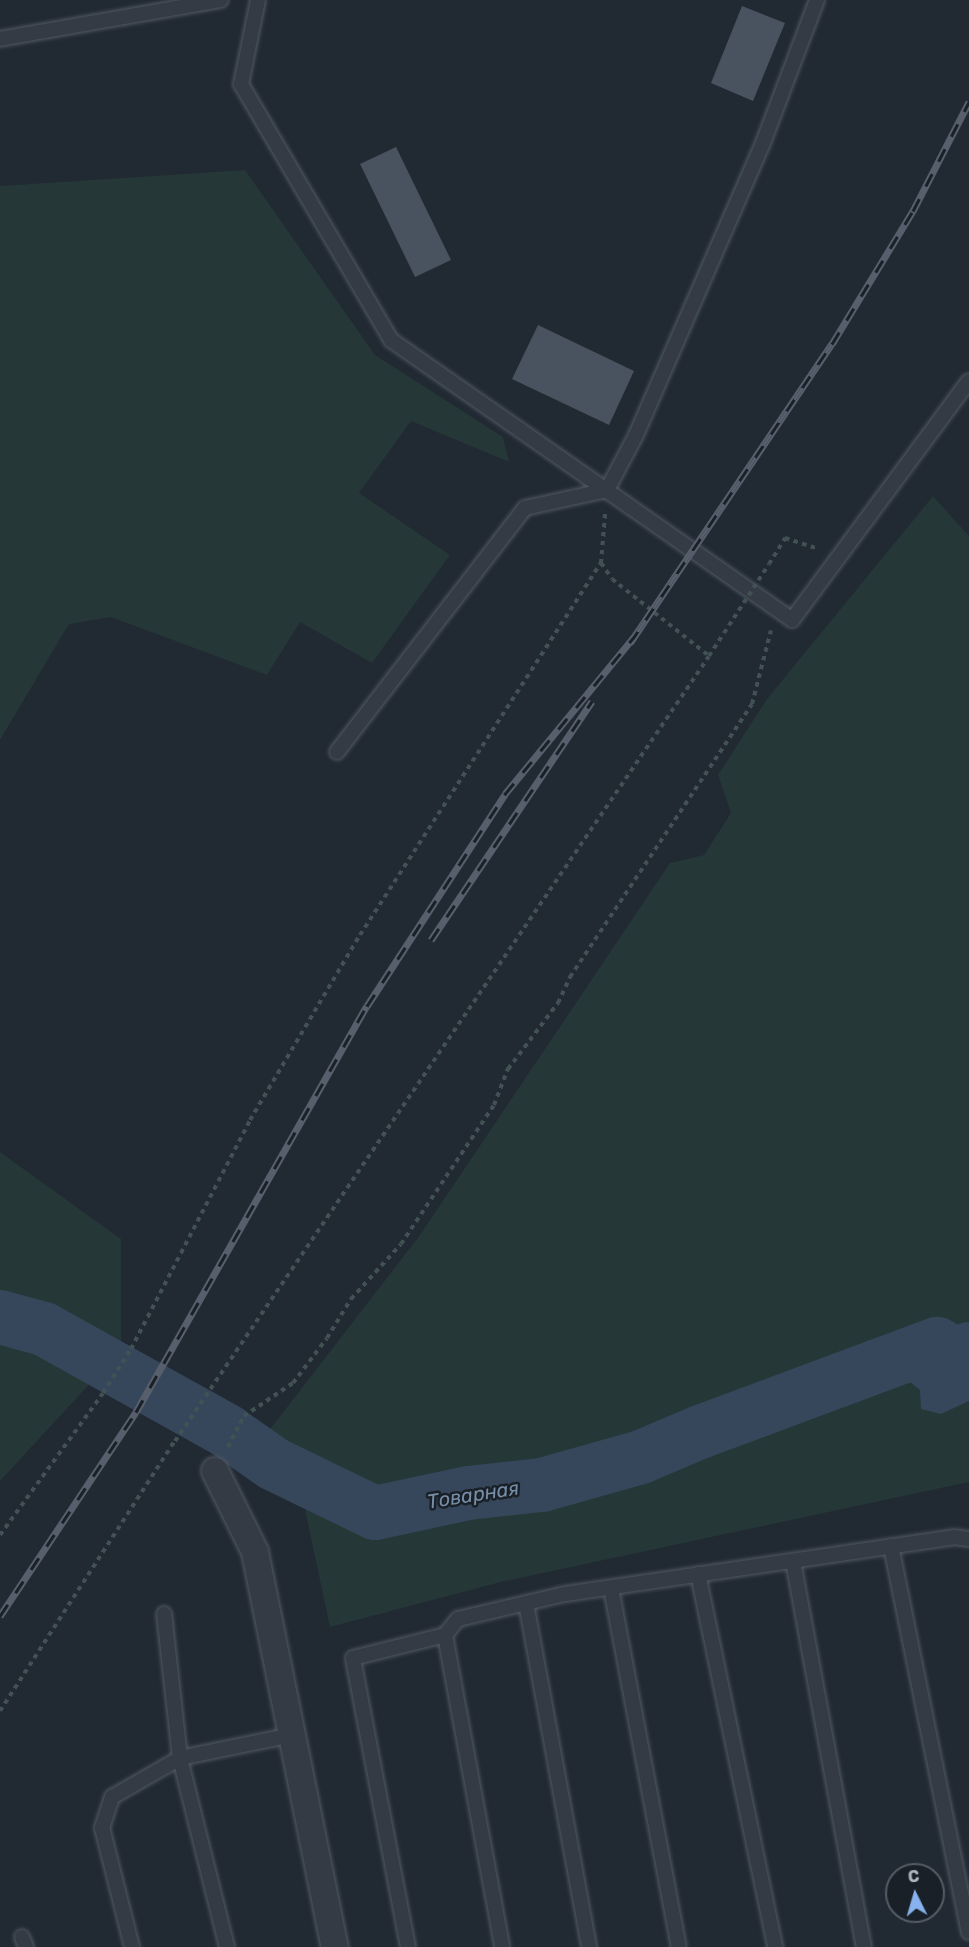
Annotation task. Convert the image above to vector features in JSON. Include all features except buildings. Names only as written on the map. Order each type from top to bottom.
[{"type":"street","points":[[220,1461],[255,1552],[335,1947]]},
{"type":"lane","points":[[0,39],[221,0]]},
{"type":"lane","points":[[258,0],[241,84],[391,340],[792,620],[969,381]]},
{"type":"lane","points":[[337,752],[525,508],[607,490],[636,435],[763,142],[817,0]]},
{"type":"lane","points":[[408,1947],[353,1658],[445,1635],[458,1619],[611,1587],[954,1537],[969,1539]]},
{"type":"lane","points":[[891,1546],[969,1932]]},
{"type":"lane","points":[[793,1561],[864,1947]]},
{"type":"lane","points":[[698,1574],[775,1947]]},
{"type":"lane","points":[[611,1587],[679,1947]]},
{"type":"lane","points":[[526,1604],[589,1947]]},
{"type":"lane","points":[[164,1614],[180,1758],[227,1947]]},
{"type":"lane","points":[[445,1635],[502,1947]]},
{"type":"lane","points":[[132,1947],[102,1828],[112,1797],[180,1758],[292,1735]]},
{"type":"path","points":[[0,1535],[103,1393],[131,1349],[250,1120],[354,946],[601,563],[607,490]]},
{"type":"path","points":[[0,1711],[174,1441],[709,656],[785,538],[838,555]]},
{"type":"path","points":[[601,563],[612,579],[709,656]]},
{"type":"path","points":[[220,1461],[244,1416],[293,1383],[327,1338],[351,1299],[401,1244],[494,1105],[508,1069],[558,1003],[570,977],[752,704],[776,609]]},
{"type":"path","points":[[0,1524],[10,1521]]},
{"type":"shaded area","points":[[245,170],[375,355],[503,437],[509,462],[411,421],[359,493],[450,555],[372,663],[300,622],[267,675],[111,617],[69,624],[0,740],[0,186]]},
{"type":"shaded area","points":[[933,496],[969,536],[969,1338],[936,1344],[964,1403],[969,1401],[969,1482],[501,1582],[330,1627],[304,1505],[261,1441],[420,1235],[670,863],[704,855],[731,813],[718,775],[767,699]]},
{"type":"shaded area","points":[[0,1152],[121,1239],[121,1350],[0,1481]]},
{"type":"water","points":[[969,1338],[969,1401],[941,1414],[921,1409],[920,1390],[901,1375],[937,1344]]},
{"type":"waterway","name":"Товарная","points":[[0,1317],[44,1329],[227,1431],[274,1464],[375,1513],[468,1493],[542,1485],[641,1457],[700,1432],[937,1344],[954,1354],[969,1349]]},
{"type":"railway","points":[[630,643],[832,344],[913,211],[969,102]]},
{"type":"railway","points":[[0,1616],[136,1412],[367,1006],[505,794],[634,637]]},
{"type":"railway","points":[[431,940],[592,701]]}]
